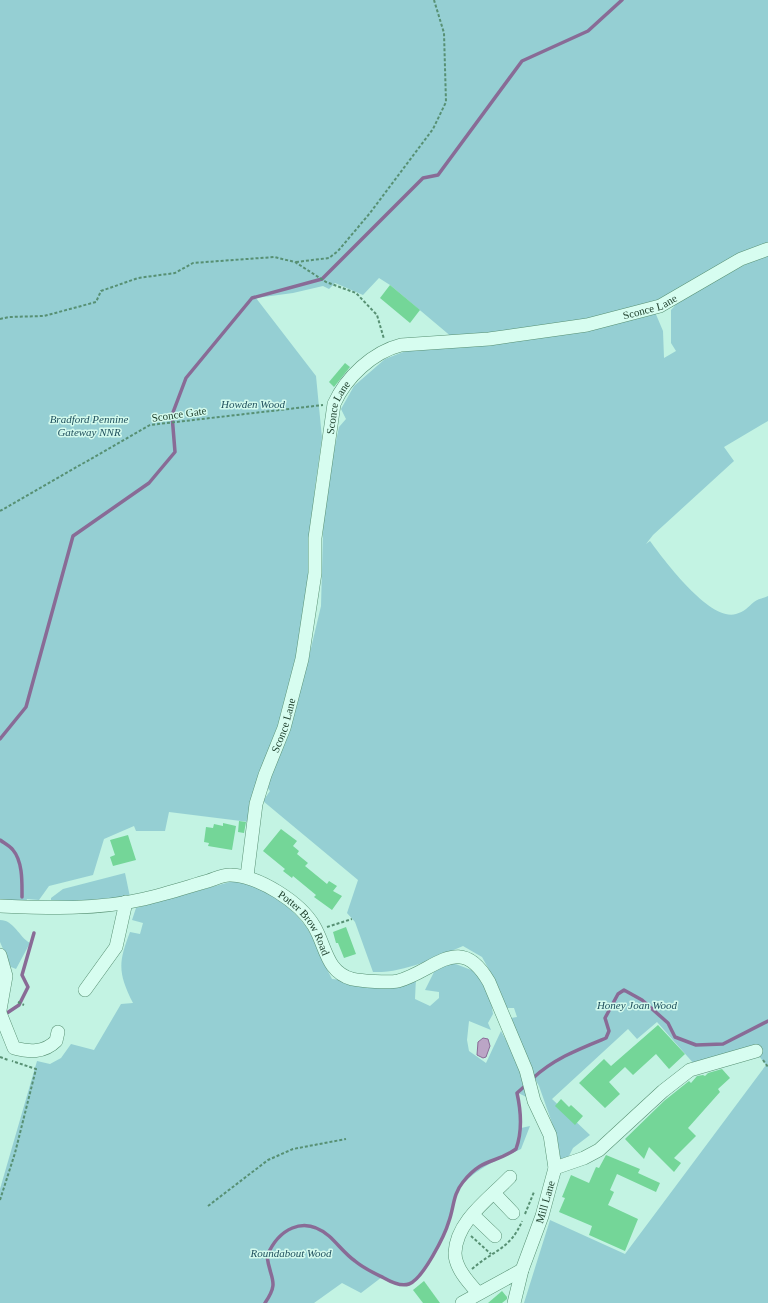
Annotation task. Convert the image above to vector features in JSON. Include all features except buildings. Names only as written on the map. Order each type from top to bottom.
[{"type":"street","name":"Sconce Lane","points":[[247,876],[256,804],[265,775],[284,728],[302,659],[316,573],[315,538],[334,404],[340,392],[365,364],[387,348],[401,345],[488,340],[587,325],[660,306],[741,259],[768,249]]},
{"type":"street","name":"Potter Brow Road","points":[[0,906],[90,907],[144,899],[230,874],[247,876],[261,882],[288,900],[313,925],[331,965],[341,975],[354,980],[397,981],[452,956],[474,962],[483,970],[490,982],[526,1070],[534,1101]]},
{"type":"street","points":[[85,990],[116,947],[126,902]]},
{"type":"street","points":[[0,955],[6,976],[1,1016],[14,1048],[33,1052],[51,1046],[56,1041],[58,1032]]},
{"type":"street","points":[[555,1168],[584,1158],[599,1150],[663,1091],[690,1070],[756,1051]]},
{"type":"street","name":"Mill Lane","points":[[514,1303],[522,1270],[542,1216],[555,1168],[550,1135],[534,1101]]},
{"type":"street","points":[[478,1293],[468,1282],[460,1269],[455,1254],[465,1223],[510,1177]]},
{"type":"street","points":[[494,1194],[512,1213]]},
{"type":"street","points":[[473,1214],[495,1236]]},
{"type":"street","points":[[462,1303],[522,1270]]},
{"type":"path","points":[[295,262],[329,258],[338,251],[370,213],[433,129],[446,102],[444,33],[434,0]]},
{"type":"path","points":[[0,319],[9,317],[44,316],[96,302],[101,291],[138,278],[175,273],[193,263],[226,262],[240,258],[274,257],[295,262],[319,275],[326,282],[356,293],[377,315],[387,348]]},
{"type":"path","name":"Sconce Gate","points":[[0,511],[150,425],[334,404]]},
{"type":"path","points":[[316,930],[352,919]]},
{"type":"path","points":[[18,1002],[24,1005]]},
{"type":"path","points":[[0,1057],[36,1069],[15,1154],[0,1200]]},
{"type":"path","points":[[208,1206],[268,1160],[293,1149],[346,1139]]},
{"type":"path","points":[[463,1229],[491,1254]]},
{"type":"green space","points":[[0,0],[768,0],[768,244],[657,300],[601,318],[453,338],[390,285],[379,278],[363,295],[335,283],[329,289],[323,286],[293,293],[256,298],[316,376],[322,438],[315,487],[311,534],[311,578],[303,631],[283,719],[249,822],[169,812],[165,831],[136,831],[134,826],[104,839],[93,875],[49,886],[39,900],[27,899],[26,902],[0,900]]},
{"type":"green space","name":"Honey Joan Wood","points":[[768,252],[768,421],[724,447],[734,461],[653,535],[646,544],[650,541],[688,588],[714,609],[725,614],[739,613],[756,601],[768,596],[768,1303],[524,1303],[550,1220],[625,1254],[766,1065],[755,1051],[695,1065],[657,1022],[637,1039],[628,1029],[552,1099],[590,1135],[573,1148],[562,1170],[557,1137],[539,1086],[529,1068],[511,1018],[517,1017],[514,1008],[507,1008],[497,984],[482,957],[463,946],[419,964],[385,972],[373,972],[355,922],[347,913],[358,880],[263,801],[270,791],[265,785],[306,669],[321,606],[324,497],[339,427],[346,419],[341,409],[354,386],[385,359],[411,349],[655,312],[663,331],[664,358],[676,351],[671,343],[671,310],[679,301]]},
{"type":"green space","points":[[125,873],[130,897],[76,901],[51,900],[51,898],[63,889]]},
{"type":"green space","name":"Roundabout Wood","points":[[237,880],[248,883],[278,899],[303,922],[309,931],[332,979],[370,983],[416,978],[415,999],[430,1006],[439,998],[439,992],[425,990],[435,970],[453,963],[474,971],[490,995],[493,1014],[488,1023],[491,1030],[469,1021],[467,1040],[469,1051],[486,1063],[501,1031],[525,1075],[531,1099],[518,1093],[521,1108],[521,1128],[530,1126],[521,1149],[479,1170],[458,1190],[453,1201],[449,1222],[433,1257],[420,1275],[408,1284],[398,1284],[382,1277],[361,1293],[342,1283],[314,1303],[0,1303],[0,1189],[37,1061],[50,1064],[61,1058],[71,1044],[94,1050],[121,1004],[133,1003],[122,976],[121,968],[123,952],[130,932],[140,934],[143,923],[132,920],[136,908]]},
{"type":"green space","points":[[0,920],[13,926],[30,943],[16,969],[11,967],[0,942]]},
{"type":"shaded area","points":[[483,1038],[488,1039],[490,1046],[486,1057],[483,1058],[477,1055],[478,1042]]},
{"type":"waterway","points":[[0,739],[26,707],[73,536],[149,483],[175,452],[172,415],[186,378],[252,298],[322,279],[423,178],[438,175],[522,61],[588,31],[622,0]]},
{"type":"waterway","points":[[0,840],[12,849],[19,860],[22,897]]},
{"type":"waterway","points":[[4,1015],[19,1005],[28,987],[22,975],[34,933]]},
{"type":"waterway","points":[[532,1079],[558,1060],[606,1038],[609,1031],[605,1018],[618,994],[624,990],[642,1000],[668,1023],[675,1037],[696,1045],[723,1044],[768,1021]]},
{"type":"waterway","points":[[265,1303],[270,1296],[273,1285],[267,1256],[272,1247],[285,1232],[292,1228],[301,1226],[310,1226],[319,1229],[329,1236],[358,1264],[396,1284],[406,1285],[415,1280],[427,1266],[443,1236],[451,1216],[457,1191],[463,1182],[477,1168],[509,1154],[516,1149],[520,1135],[521,1121],[517,1093],[526,1085]]},
{"type":"park label","name":"Howden Wood","points":[[253,404]]},
{"type":"park label","name":"Bradford Pennine Gateway NNR","points":[[89,425]]}]
